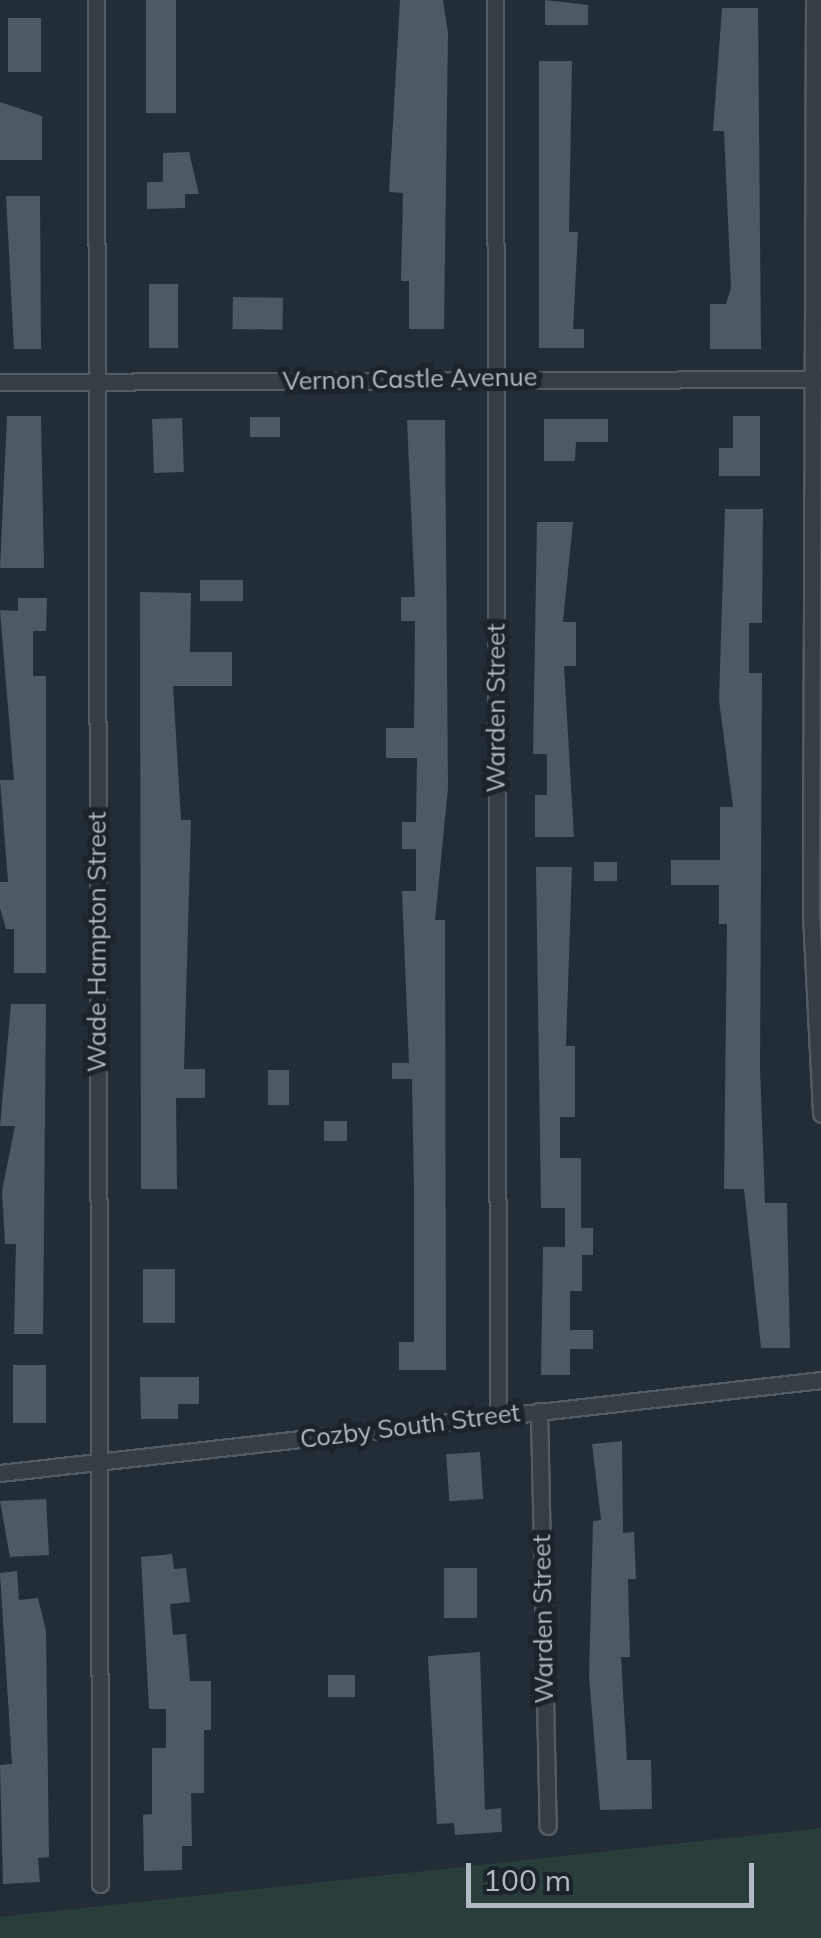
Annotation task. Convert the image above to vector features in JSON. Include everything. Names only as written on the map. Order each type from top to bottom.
[{"type":"street","name":"Wade Hampton Street","points":[[96,0],[100,1884]]},
{"type":"street","name":"Warden Street","points":[[495,0],[498,1415]]},
{"type":"street","points":[[814,0],[816,378],[811,914],[821,1114]]},
{"type":"street","name":"Vernon Castle Avenue","points":[[0,382],[816,378]]},
{"type":"street","name":"Cozby South Street","points":[[0,1473],[821,1380]]},
{"type":"street","name":"Warden Street","points":[[539,1411],[548,1826]]},
{"type":"shaded area","points":[[821,1828],[821,1938],[0,1938],[0,1917]]},
{"type":"building","points":[[146,0],[176,0],[176,113],[146,113]]},
{"type":"building","points":[[400,0],[443,0],[448,33],[444,329],[409,329],[409,281],[401,281],[403,193],[389,192]]},
{"type":"building","points":[[545,0],[588,5],[588,25],[545,25]]},
{"type":"building","points":[[722,8],[758,8],[761,349],[710,349],[710,304],[726,304],[731,288],[724,131],[713,131]]},
{"type":"building","points":[[8,18],[41,18],[41,72],[8,72]]},
{"type":"building","points":[[539,61],[572,61],[569,232],[578,232],[573,329],[584,329],[584,348],[539,348]]},
{"type":"building","points":[[0,102],[42,116],[42,160],[0,160]]},
{"type":"building","points":[[189,152],[199,194],[185,194],[185,208],[147,209],[147,182],[163,182],[163,153]]},
{"type":"building","points":[[6,196],[40,196],[41,349],[14,349]]},
{"type":"building","points":[[149,284],[178,284],[178,348],[149,348]]},
{"type":"building","points":[[233,297],[283,298],[282,330],[232,329]]},
{"type":"building","points":[[7,416],[41,416],[44,568],[0,568]]},
{"type":"building","points":[[733,416],[760,416],[760,476],[719,476],[719,448],[733,448]]},
{"type":"building","points":[[250,417],[280,417],[280,437],[250,437]]},
{"type":"building","points":[[182,418],[184,472],[154,473],[152,419]]},
{"type":"building","points":[[544,419],[608,419],[608,442],[576,442],[575,461],[544,461]]},
{"type":"building","points":[[407,420],[445,420],[448,788],[435,920],[445,920],[446,1370],[399,1370],[399,1342],[414,1342],[412,1079],[392,1079],[392,1063],[409,1063],[402,891],[416,891],[416,849],[402,849],[402,822],[416,822],[417,758],[386,758],[386,728],[414,728],[415,621],[401,621],[401,597],[415,597]]},
{"type":"building","points":[[725,509],[763,509],[762,623],[749,623],[749,673],[762,673],[760,1068],[765,1203],[787,1203],[790,1348],[761,1348],[744,1189],[724,1189],[727,924],[719,924],[719,885],[671,885],[671,860],[720,860],[720,807],[733,807],[719,700]]},
{"type":"building","points":[[537,522],[573,522],[563,622],[576,622],[576,666],[564,666],[574,837],[535,837],[535,795],[547,795],[547,754],[533,754]]},
{"type":"building","points":[[200,580],[243,580],[243,601],[200,601]]},
{"type":"building","points":[[140,592],[191,593],[190,652],[232,652],[232,686],[173,686],[181,820],[191,820],[184,1069],[205,1069],[205,1098],[176,1098],[177,1189],[141,1189]]},
{"type":"building","points":[[18,598],[47,598],[46,631],[33,631],[33,676],[46,676],[46,973],[14,973],[14,929],[6,929],[0,908],[0,882],[8,882],[0,780],[14,780],[0,610],[18,611]]},
{"type":"building","points":[[594,862],[617,862],[617,881],[594,881]]},
{"type":"building","points":[[536,867],[572,867],[566,1046],[575,1046],[575,1117],[560,1117],[560,1158],[581,1158],[581,1228],[593,1228],[593,1255],[582,1255],[582,1291],[570,1291],[570,1330],[593,1330],[593,1349],[570,1349],[570,1375],[541,1375],[543,1247],[565,1247],[565,1208],[541,1208]]},
{"type":"building","points":[[11,1004],[46,1004],[43,1334],[14,1334],[16,1244],[5,1244],[2,1191],[15,1126],[0,1126]]},
{"type":"building","points":[[268,1070],[289,1070],[289,1105],[268,1105]]},
{"type":"building","points":[[324,1121],[347,1121],[347,1141],[324,1141]]},
{"type":"building","points":[[143,1269],[175,1269],[175,1323],[143,1323]]},
{"type":"building","points":[[13,1365],[46,1365],[46,1423],[13,1423]]},
{"type":"building","points":[[140,1377],[199,1377],[199,1404],[178,1404],[178,1419],[141,1419]]},
{"type":"building","points":[[622,1441],[623,1533],[634,1532],[636,1579],[628,1579],[630,1657],[621,1657],[627,1760],[651,1760],[652,1809],[600,1810],[589,1676],[593,1521],[601,1520],[592,1444]]},
{"type":"building","points":[[480,1452],[483,1499],[449,1501],[446,1454]]},
{"type":"building","points":[[46,1499],[49,1555],[10,1557],[0,1501]]},
{"type":"building","points":[[172,1554],[174,1569],[186,1568],[190,1602],[170,1604],[173,1635],[186,1634],[190,1681],[211,1681],[211,1730],[204,1730],[204,1793],[191,1793],[192,1846],[182,1846],[182,1870],[144,1871],[143,1815],[152,1814],[152,1748],[166,1748],[166,1709],[149,1709],[141,1557]]},
{"type":"building","points":[[444,1568],[477,1568],[477,1618],[444,1618]]},
{"type":"building","points":[[17,1571],[19,1600],[38,1598],[46,1631],[49,1857],[38,1858],[40,1882],[3,1884],[0,1765],[12,1764],[0,1573]]},
{"type":"building","points":[[480,1652],[485,1810],[501,1808],[502,1832],[455,1835],[454,1823],[437,1824],[428,1656]]},
{"type":"building","points":[[328,1675],[355,1675],[355,1697],[328,1697]]}]
